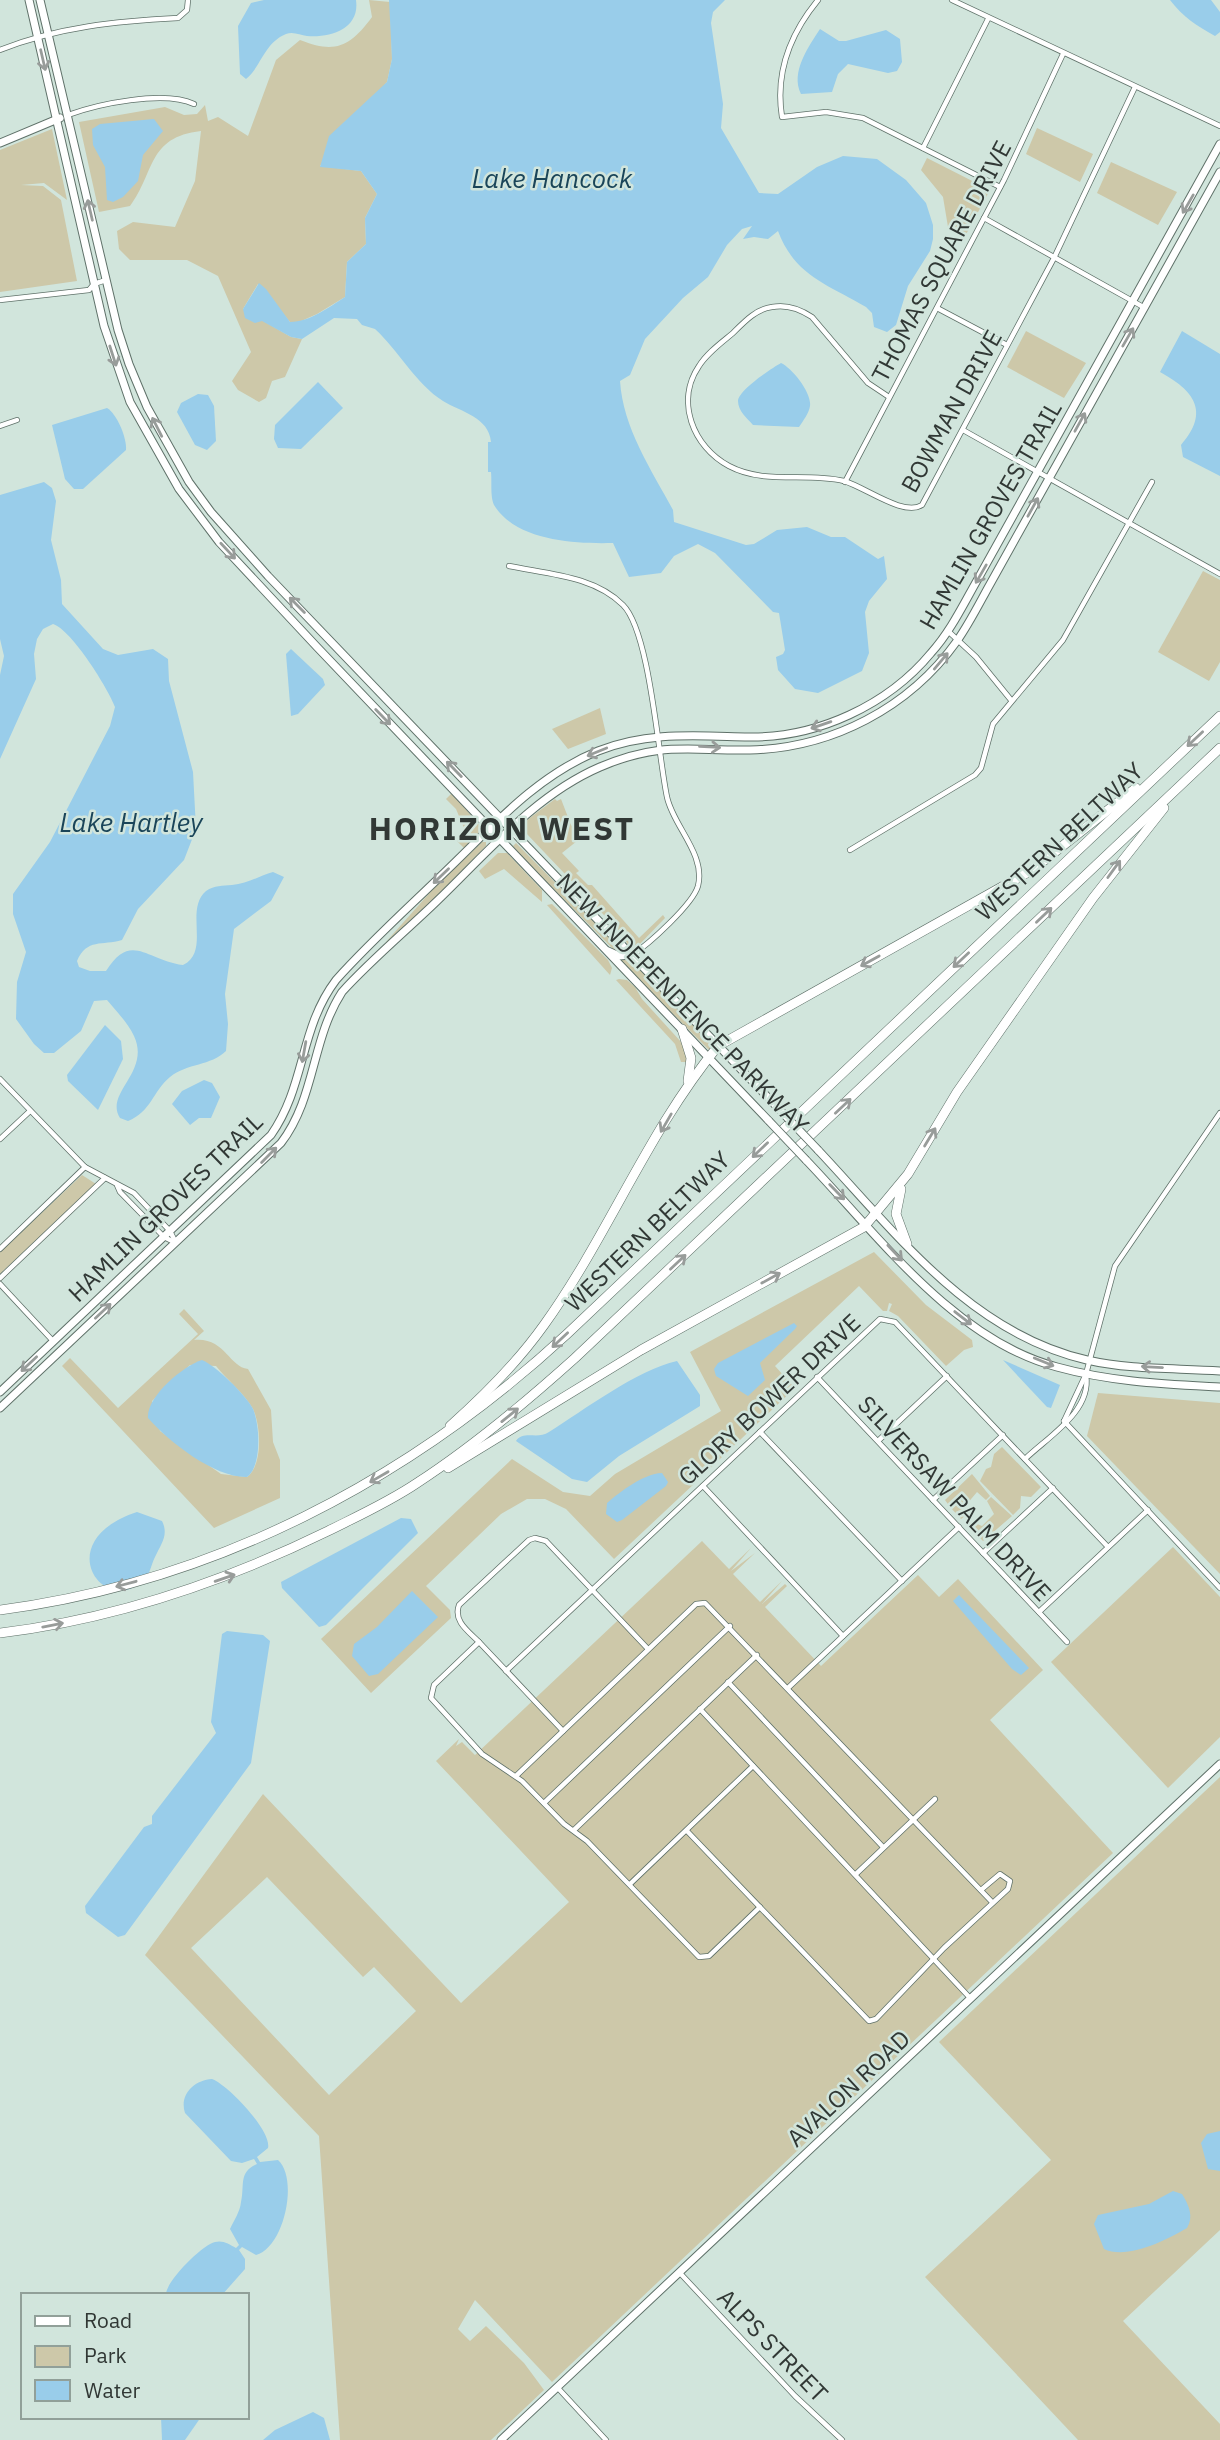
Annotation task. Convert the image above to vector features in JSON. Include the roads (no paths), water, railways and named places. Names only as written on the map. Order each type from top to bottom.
[{"type":"highway","name":"WESTERN BELTWAY","points":[[0,1610],[87,1595],[165,1574],[271,1534],[328,1505],[426,1448],[525,1373],[1220,716]]},
{"type":"highway","name":"WESTERN BELTWAY","points":[[0,1633],[106,1614],[232,1575],[288,1551],[415,1485],[510,1415],[575,1358],[1220,748]]},
{"type":"highway","points":[[907,1244],[896,1209],[898,1195],[957,1091],[1093,898],[1152,821],[1210,758]]},
{"type":"highway","points":[[426,1448],[497,1382],[544,1325],[685,1089],[719,1046],[1032,870],[1171,761]]},
{"type":"highway","points":[[682,1029],[691,1058],[685,1089]]},
{"type":"highway","points":[[415,1485],[449,1468],[640,1350],[861,1230],[908,1174]]},
{"type":"main road","name":"NEW INDEPENDENCE PARKWAY","points":[[29,0],[104,326],[130,402],[152,446],[201,520],[490,829],[936,1296],[973,1326],[1008,1348],[1055,1367],[1134,1382],[1220,1387]]},
{"type":"main road","name":"NEW INDEPENDENCE PARKWAY","points":[[40,0],[122,341],[147,407],[176,461],[211,512],[268,576],[954,1292],[999,1325],[1038,1344],[1089,1360],[1220,1371]]},
{"type":"main road","points":[[0,143],[67,115]]},
{"type":"main road","name":"HAMLIN GROVES TRAIL","points":[[0,1392],[260,1146],[281,1121],[299,1079],[314,1016],[336,980],[501,818],[538,786],[570,765],[606,748],[656,736],[778,736],[841,718],[894,689],[921,665],[948,631],[1220,144]]},
{"type":"main road","name":"HAMLIN GROVES TRAIL","points":[[0,1408],[269,1155],[291,1129],[310,1087],[318,1044],[330,1012],[342,992],[545,800],[573,780],[624,758],[658,749],[755,749],[818,740],[863,722],[900,699],[929,674],[958,639],[1220,172]]},
{"type":"main road","points":[[604,949],[619,956],[631,955]]},
{"type":"main road","name":"AVALON ROAD","points":[[501,2440],[1220,1764]]},
{"type":"street","points":[[0,50],[37,37],[116,21],[178,18],[187,10],[188,0]]},
{"type":"street","points":[[818,0],[804,17],[779,75],[782,117],[826,112],[863,118],[1000,187]]},
{"type":"street","points":[[953,0],[988,19],[1220,125]]},
{"type":"street","points":[[923,148],[988,19]]},
{"type":"street","name":"THOMAS SQUARE DRIVE","points":[[845,482],[1000,187],[1063,54]]},
{"type":"street","name":"BOWMAN DRIVE","points":[[889,397],[868,383],[813,317],[790,307],[769,307],[751,317],[706,356],[694,374],[688,399],[691,421],[706,448],[721,461],[755,476],[802,475],[845,482],[903,509],[914,510],[925,501],[1054,258],[1135,86]]},
{"type":"street","points":[[67,115],[108,104],[143,100],[181,98],[194,104]]},
{"type":"street","points":[[984,218],[1144,308]]},
{"type":"street","points":[[0,300],[89,290],[94,284],[106,280]]},
{"type":"street","points":[[937,308],[1007,345]]},
{"type":"street","points":[[0,426],[17,420]]},
{"type":"street","points":[[963,430],[1220,574]]},
{"type":"street","points":[[850,850],[975,775],[981,768],[993,724],[1063,640],[1152,482]]},
{"type":"street","points":[[509,566],[601,587],[625,607],[645,659],[667,799],[694,855],[699,876],[690,901],[631,955]]},
{"type":"street","points":[[948,631],[1011,700]]},
{"type":"street","points":[[365,951],[374,960]]},
{"type":"street","points":[[0,1079],[85,1167],[134,1193],[167,1234]]},
{"type":"street","points":[[0,1139],[30,1111]]},
{"type":"street","points":[[1064,1422],[1086,1374],[1115,1266],[1220,1113]]},
{"type":"street","points":[[0,1248],[85,1167]]},
{"type":"street","points":[[0,1278],[105,1178]]},
{"type":"street","points":[[117,1184],[120,1192],[176,1243]]},
{"type":"street","points":[[0,1284],[54,1342]]},
{"type":"street","name":"GLORY BOWER DRIVE","points":[[506,1671],[875,1322],[885,1318],[895,1322],[1108,1547]]},
{"type":"street","points":[[1025,1459],[1082,1405],[1088,1386],[1086,1374]]},
{"type":"street","points":[[878,1441],[947,1376]]},
{"type":"street","name":"SILVERSAW PALM DRIVE","points":[[817,1377],[1067,1642]]},
{"type":"street","points":[[1064,1422],[1220,1588]]},
{"type":"street","points":[[760,1432],[902,1581]]},
{"type":"street","points":[[933,1500],[1003,1435]]},
{"type":"street","points":[[703,1486],[844,1636]]},
{"type":"street","points":[[983,1553],[1053,1488]]},
{"type":"street","points":[[1039,1612],[1148,1510]]},
{"type":"street","points":[[789,1687],[959,1527]]},
{"type":"street","points":[[563,1731],[460,1622],[457,1615],[459,1605],[529,1540],[535,1538],[546,1541],[648,1649]]},
{"type":"street","points":[[516,1776],[696,1604],[705,1603],[789,1687],[992,1902]]},
{"type":"street","points":[[544,1804],[730,1626]]},
{"type":"street","points":[[479,1642],[430,1692],[433,1702],[482,1754],[516,1776],[630,1884],[699,1957],[709,1956],[760,1907]]},
{"type":"street","points":[[573,1830],[757,1655]]},
{"type":"street","points":[[728,1682],[883,1847]]},
{"type":"street","points":[[700,1709],[971,1999]]},
{"type":"street","points":[[630,1884],[752,1766]]},
{"type":"street","points":[[856,1874],[935,1799]]},
{"type":"street","points":[[687,1831],[869,2021],[876,2019],[1008,1889],[1010,1881],[1000,1874],[981,1890]]},
{"type":"street","name":"ALPS STREET","points":[[679,2272],[795,2396],[842,2440]]},
{"type":"street","points":[[557,2387],[607,2440]]},
{"type":"water","points":[[264,0],[356,0],[356,10],[349,24],[335,33],[307,36],[291,33],[279,38],[246,79],[240,74],[238,26],[251,3]]},
{"type":"water","name":"Lake Hancock","points":[[389,0],[725,0],[713,12],[711,23],[723,104],[721,128],[759,193],[778,194],[817,167],[843,156],[877,159],[906,180],[926,203],[933,225],[930,251],[908,286],[896,325],[887,332],[874,327],[872,313],[866,307],[825,285],[803,269],[793,259],[778,231],[768,239],[743,239],[752,226],[742,229],[727,245],[708,277],[683,298],[645,339],[630,375],[620,381],[632,432],[673,510],[674,522],[746,545],[754,544],[777,530],[807,527],[831,537],[845,537],[878,559],[884,556],[887,579],[869,601],[865,612],[869,653],[862,671],[818,693],[795,689],[778,670],[776,657],[785,650],[779,613],[773,612],[715,553],[698,544],[674,556],[661,573],[629,577],[613,543],[581,543],[548,538],[531,533],[504,517],[493,502],[491,472],[488,472],[488,442],[491,442],[485,427],[473,416],[433,394],[375,329],[362,325],[357,319],[334,318],[302,339],[291,337],[262,321],[255,323],[245,318],[243,309],[259,283],[290,322],[312,317],[345,297],[347,262],[366,244],[365,218],[377,194],[361,171],[320,167],[329,136],[387,82],[392,59]]},
{"type":"water","points":[[1170,0],[1211,0],[1220,12],[1220,32],[1215,36],[1202,29]]},
{"type":"water","points":[[820,29],[839,41],[886,30],[900,39],[902,62],[897,71],[888,73],[848,64],[838,74],[832,92],[801,94],[798,86],[799,68]]},
{"type":"water","points":[[154,119],[163,131],[143,155],[138,181],[123,197],[113,202],[107,200],[105,167],[93,145],[92,129],[100,124]]},
{"type":"water","points":[[1182,331],[1220,354],[1220,476],[1183,457],[1181,445],[1195,422],[1194,403],[1181,386],[1160,372]]},
{"type":"water","points":[[781,363],[796,375],[805,388],[810,401],[808,411],[799,427],[753,425],[740,408],[740,396],[756,380]]},
{"type":"water","points":[[318,382],[343,408],[301,449],[278,448],[274,439],[275,425]]},
{"type":"water","points":[[198,394],[208,395],[214,406],[216,441],[207,450],[195,445],[177,412],[181,403]]},
{"type":"water","points":[[107,408],[121,427],[126,450],[83,489],[74,489],[65,479],[52,425]]},
{"type":"water","name":"Lake Hartley","points":[[44,482],[52,488],[56,501],[51,540],[61,580],[62,604],[103,649],[118,655],[153,649],[168,659],[169,681],[193,772],[196,829],[184,860],[138,909],[122,940],[96,944],[85,949],[77,961],[79,967],[90,971],[106,971],[123,952],[132,950],[183,965],[191,959],[195,950],[197,909],[206,891],[243,883],[273,872],[284,877],[271,901],[234,929],[225,994],[228,1024],[226,1051],[170,1077],[147,1107],[128,1121],[120,1118],[118,1100],[133,1071],[138,1049],[131,1031],[107,1000],[94,1001],[81,1031],[54,1053],[44,1053],[16,1019],[17,982],[26,952],[13,914],[13,894],[50,842],[110,726],[115,707],[98,675],[79,648],[53,624],[43,629],[37,639],[34,654],[36,679],[0,759],[0,675],[4,656],[0,639],[0,495]]},
{"type":"water","points":[[291,649],[323,679],[325,685],[298,714],[291,716],[286,654]]},
{"type":"water","points":[[105,1025],[121,1041],[123,1059],[98,1110],[68,1081],[67,1075]]},
{"type":"water","points":[[204,1080],[212,1083],[220,1097],[211,1118],[199,1118],[190,1125],[172,1104],[182,1091]]},
{"type":"water","points":[[794,1323],[797,1326],[795,1329],[760,1363],[765,1380],[748,1396],[716,1376],[714,1369],[718,1363]]},
{"type":"water","points":[[202,1360],[230,1381],[253,1409],[258,1445],[255,1464],[247,1477],[221,1472],[193,1457],[148,1418],[153,1401],[167,1383]]},
{"type":"water","points":[[1003,1360],[1060,1385],[1051,1408],[1047,1407]]},
{"type":"water","points":[[677,1361],[700,1395],[700,1406],[619,1456],[587,1482],[572,1479],[516,1441],[523,1436],[545,1434],[628,1382]]},
{"type":"water","points":[[662,1473],[668,1482],[666,1486],[622,1520],[617,1522],[606,1514],[607,1503],[619,1493],[640,1480]]},
{"type":"water","points":[[137,1512],[162,1521],[165,1531],[163,1539],[143,1581],[128,1590],[113,1589],[100,1583],[92,1571],[90,1556],[95,1540],[110,1525]]},
{"type":"water","points":[[401,1518],[411,1519],[418,1533],[326,1625],[319,1627],[282,1588],[281,1582]]},
{"type":"water","points":[[412,1591],[438,1617],[378,1674],[369,1676],[352,1656],[354,1644],[377,1627]]},
{"type":"water","points":[[959,1595],[1029,1668],[1021,1675],[1012,1669],[953,1601]]},
{"type":"water","points":[[227,1631],[263,1635],[270,1641],[251,1763],[125,1935],[118,1937],[86,1913],[85,1906],[144,1827],[152,1824],[152,1816],[216,1733],[211,1722],[222,1634]]},
{"type":"water","points":[[212,2079],[228,2090],[256,2120],[267,2140],[268,2148],[257,2157],[260,2162],[278,2160],[284,2169],[288,2197],[281,2227],[274,2240],[266,2250],[256,2255],[242,2247],[239,2250],[245,2259],[245,2269],[224,2293],[166,2293],[178,2273],[209,2245],[221,2242],[236,2248],[239,2245],[230,2229],[240,2206],[245,2175],[257,2164],[254,2159],[242,2163],[231,2161],[185,2113],[186,2095],[194,2085]]},
{"type":"water","points":[[1220,2131],[1220,2171],[1208,2169],[1201,2143],[1207,2134]]},
{"type":"water","points":[[1173,2191],[1182,2194],[1189,2207],[1190,2220],[1187,2228],[1147,2247],[1124,2252],[1104,2249],[1094,2224],[1098,2215],[1149,2204]]},
{"type":"water","points":[[313,2412],[324,2418],[330,2440],[263,2440],[275,2430]]},
{"type":"water","points":[[161,2419],[200,2419],[185,2440],[162,2440]]},
{"type":"district","name":"HORIZON WEST","points":[[502,828]]}]
